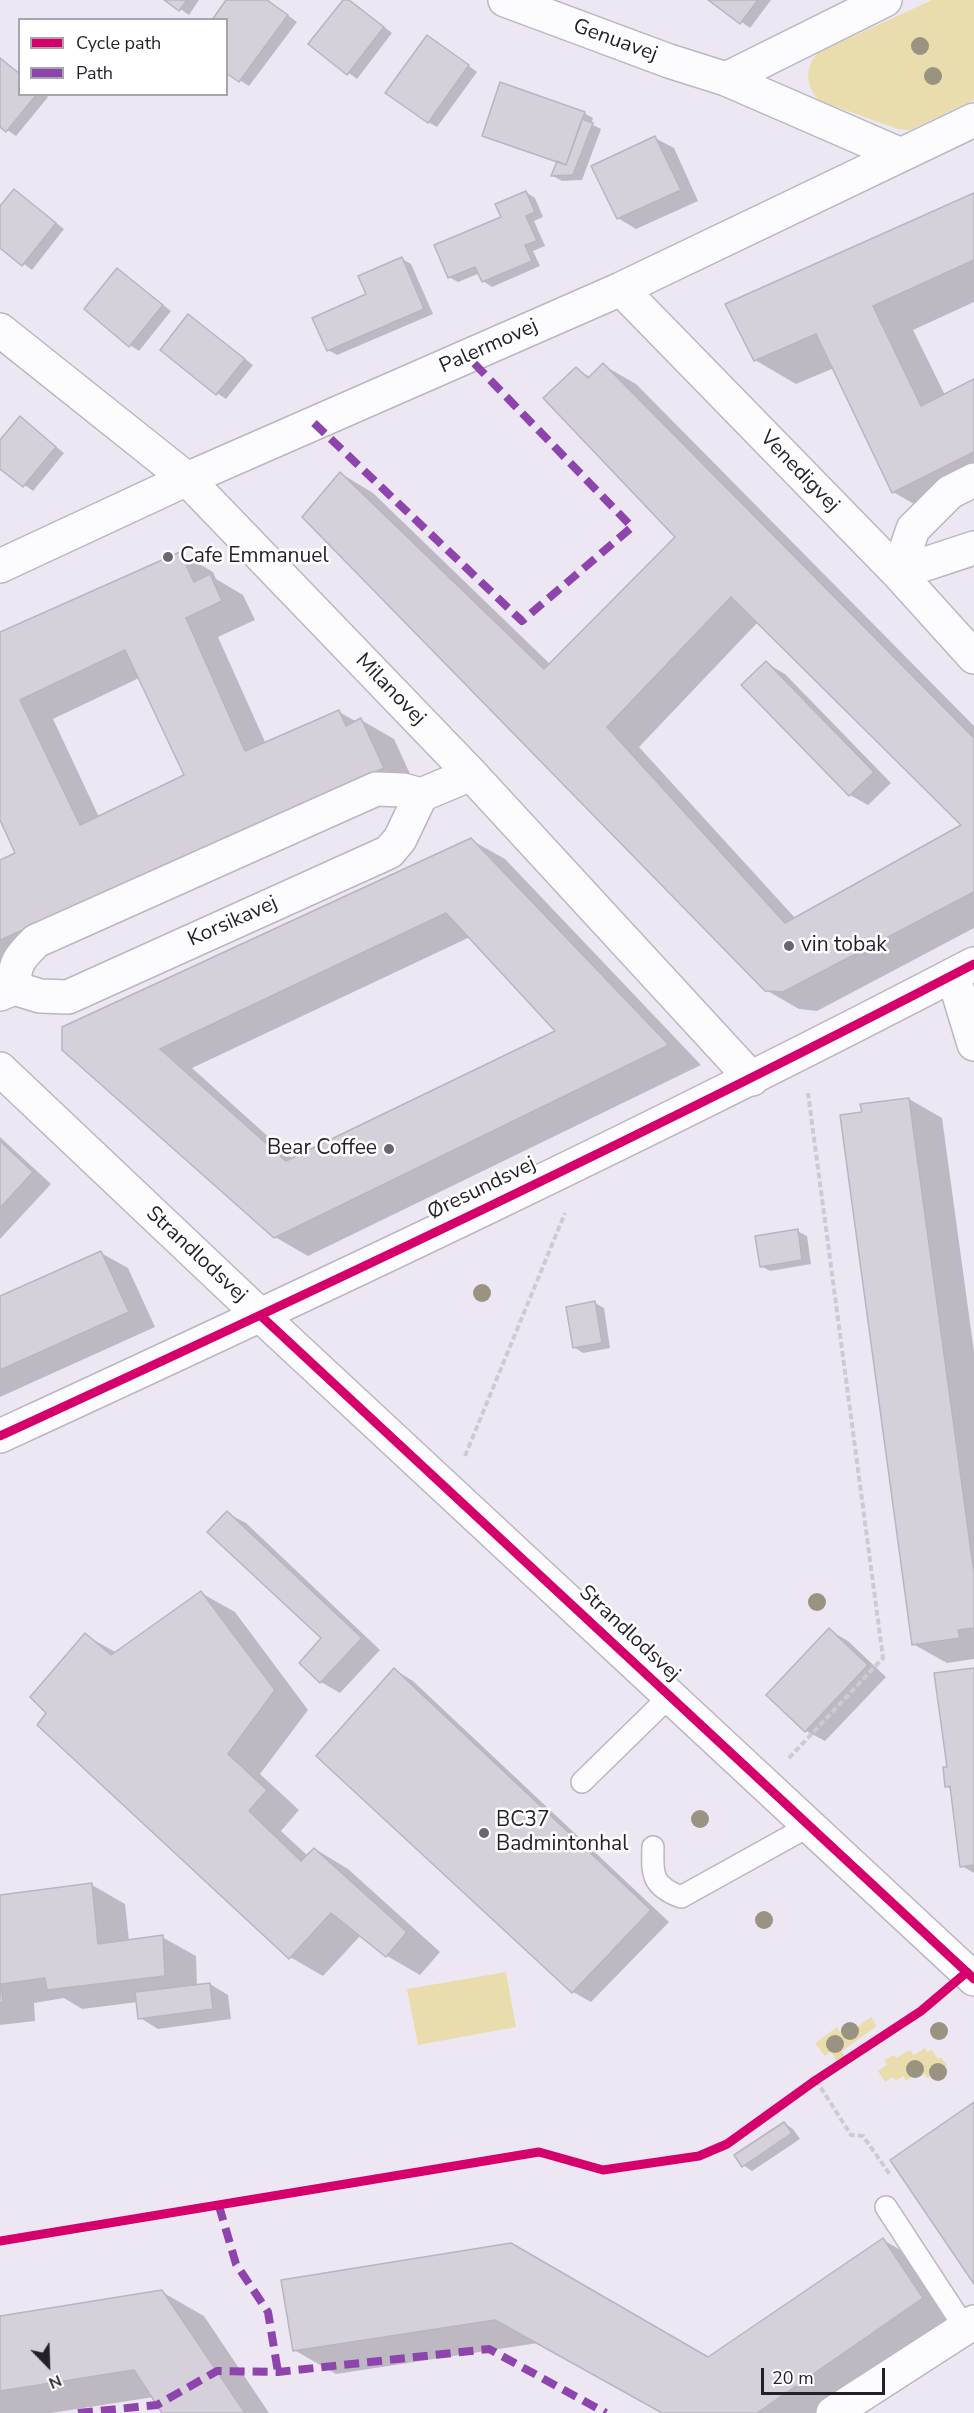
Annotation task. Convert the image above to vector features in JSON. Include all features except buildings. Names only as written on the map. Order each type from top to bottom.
[{"type":"street","name":"Genuavej","points":[[505,0],[669,61],[726,79],[901,154]]},
{"type":"street","points":[[726,79],[885,0]]},
{"type":"street","name":"Palermovej","points":[[0,566],[187,479],[621,289],[974,120]]},
{"type":"street","name":"Venedigvej","points":[[621,289],[898,573],[974,657]]},
{"type":"street","name":"Milanovej","points":[[0,330],[187,479],[471,774],[752,1079]]},
{"type":"street","points":[[898,573],[913,529],[950,492],[974,480]]},
{"type":"street","points":[[898,573],[974,548]]},
{"type":"street","points":[[421,795],[471,774]]},
{"type":"street","name":"Korsikavej","points":[[376,789],[403,790],[421,795],[400,840],[389,852],[68,997],[7,991],[21,956],[36,941],[376,789]]},
{"type":"street","points":[[964,970],[974,1044]]},
{"type":"street","name":"Øresundsvej","points":[[0,1436],[261,1316],[752,1079],[964,970]]},
{"type":"street","name":"Strandlodsvej","points":[[0,1069],[261,1316],[974,1979]]},
{"type":"street","points":[[832,2413],[969,2325]]},
{"type":"lane","points":[[582,1782],[670,1696]]},
{"type":"lane","points":[[653,1847],[652,1873],[666,1891],[681,1897],[809,1826]]},
{"type":"lane","points":[[886,2207],[969,2325]]},
{"type":"path","points":[[765,1784],[883,1658],[809,1096],[800,1054]]},
{"type":"path","points":[[450,1492],[587,1158]]},
{"type":"path","points":[[807,2087],[826,2074]]},
{"type":"shaded area","points":[[932,0],[974,0],[974,100],[910,130],[898,129],[820,101],[811,89],[808,76],[811,64],[819,52]]},
{"type":"shaded area","points":[[506,1972],[516,2027],[418,2045],[407,1989]]},
{"type":"shaded area","points":[[871,2017],[877,2026],[842,2051],[844,2056],[837,2061],[831,2052],[825,2056],[815,2043],[837,2027],[840,2032],[853,2023],[856,2028]]},
{"type":"shaded area","points":[[925,2048],[927,2052],[932,2050],[938,2059],[941,2057],[947,2065],[944,2068],[946,2072],[937,2078],[935,2074],[927,2078],[925,2074],[921,2076],[918,2073],[906,2081],[903,2076],[896,2081],[893,2077],[885,2082],[878,2071],[887,2065],[884,2060],[894,2055],[896,2058],[910,2050],[914,2055]]},
{"type":"marked path","points":[[314,423],[522,621],[632,527],[467,356]]},
{"type":"marked path","points":[[219,2206],[236,2264],[268,2312],[278,2372]]},
{"type":"marked path","points":[[78,2413],[157,2405],[217,2371],[278,2372],[489,2349],[606,2413]]},
{"type":"cycle path","points":[[0,1436],[246,1322],[612,1147],[974,964]]},
{"type":"cycle path","points":[[261,1316],[974,1979]]},
{"type":"cycle path","points":[[0,2241],[539,2152],[603,2170],[699,2156],[727,2144],[816,2080],[921,2011],[967,1972]]},
{"type":"place","name":"Cafe Emmanuel","points":[[168,557]]},
{"type":"place","name":"vin tobak","points":[[789,946]]},
{"type":"place","name":"Bear Coffee","points":[[389,1149]]},
{"type":"place","name":"BC37 Badmintonhal","points":[[484,1833]]}]
